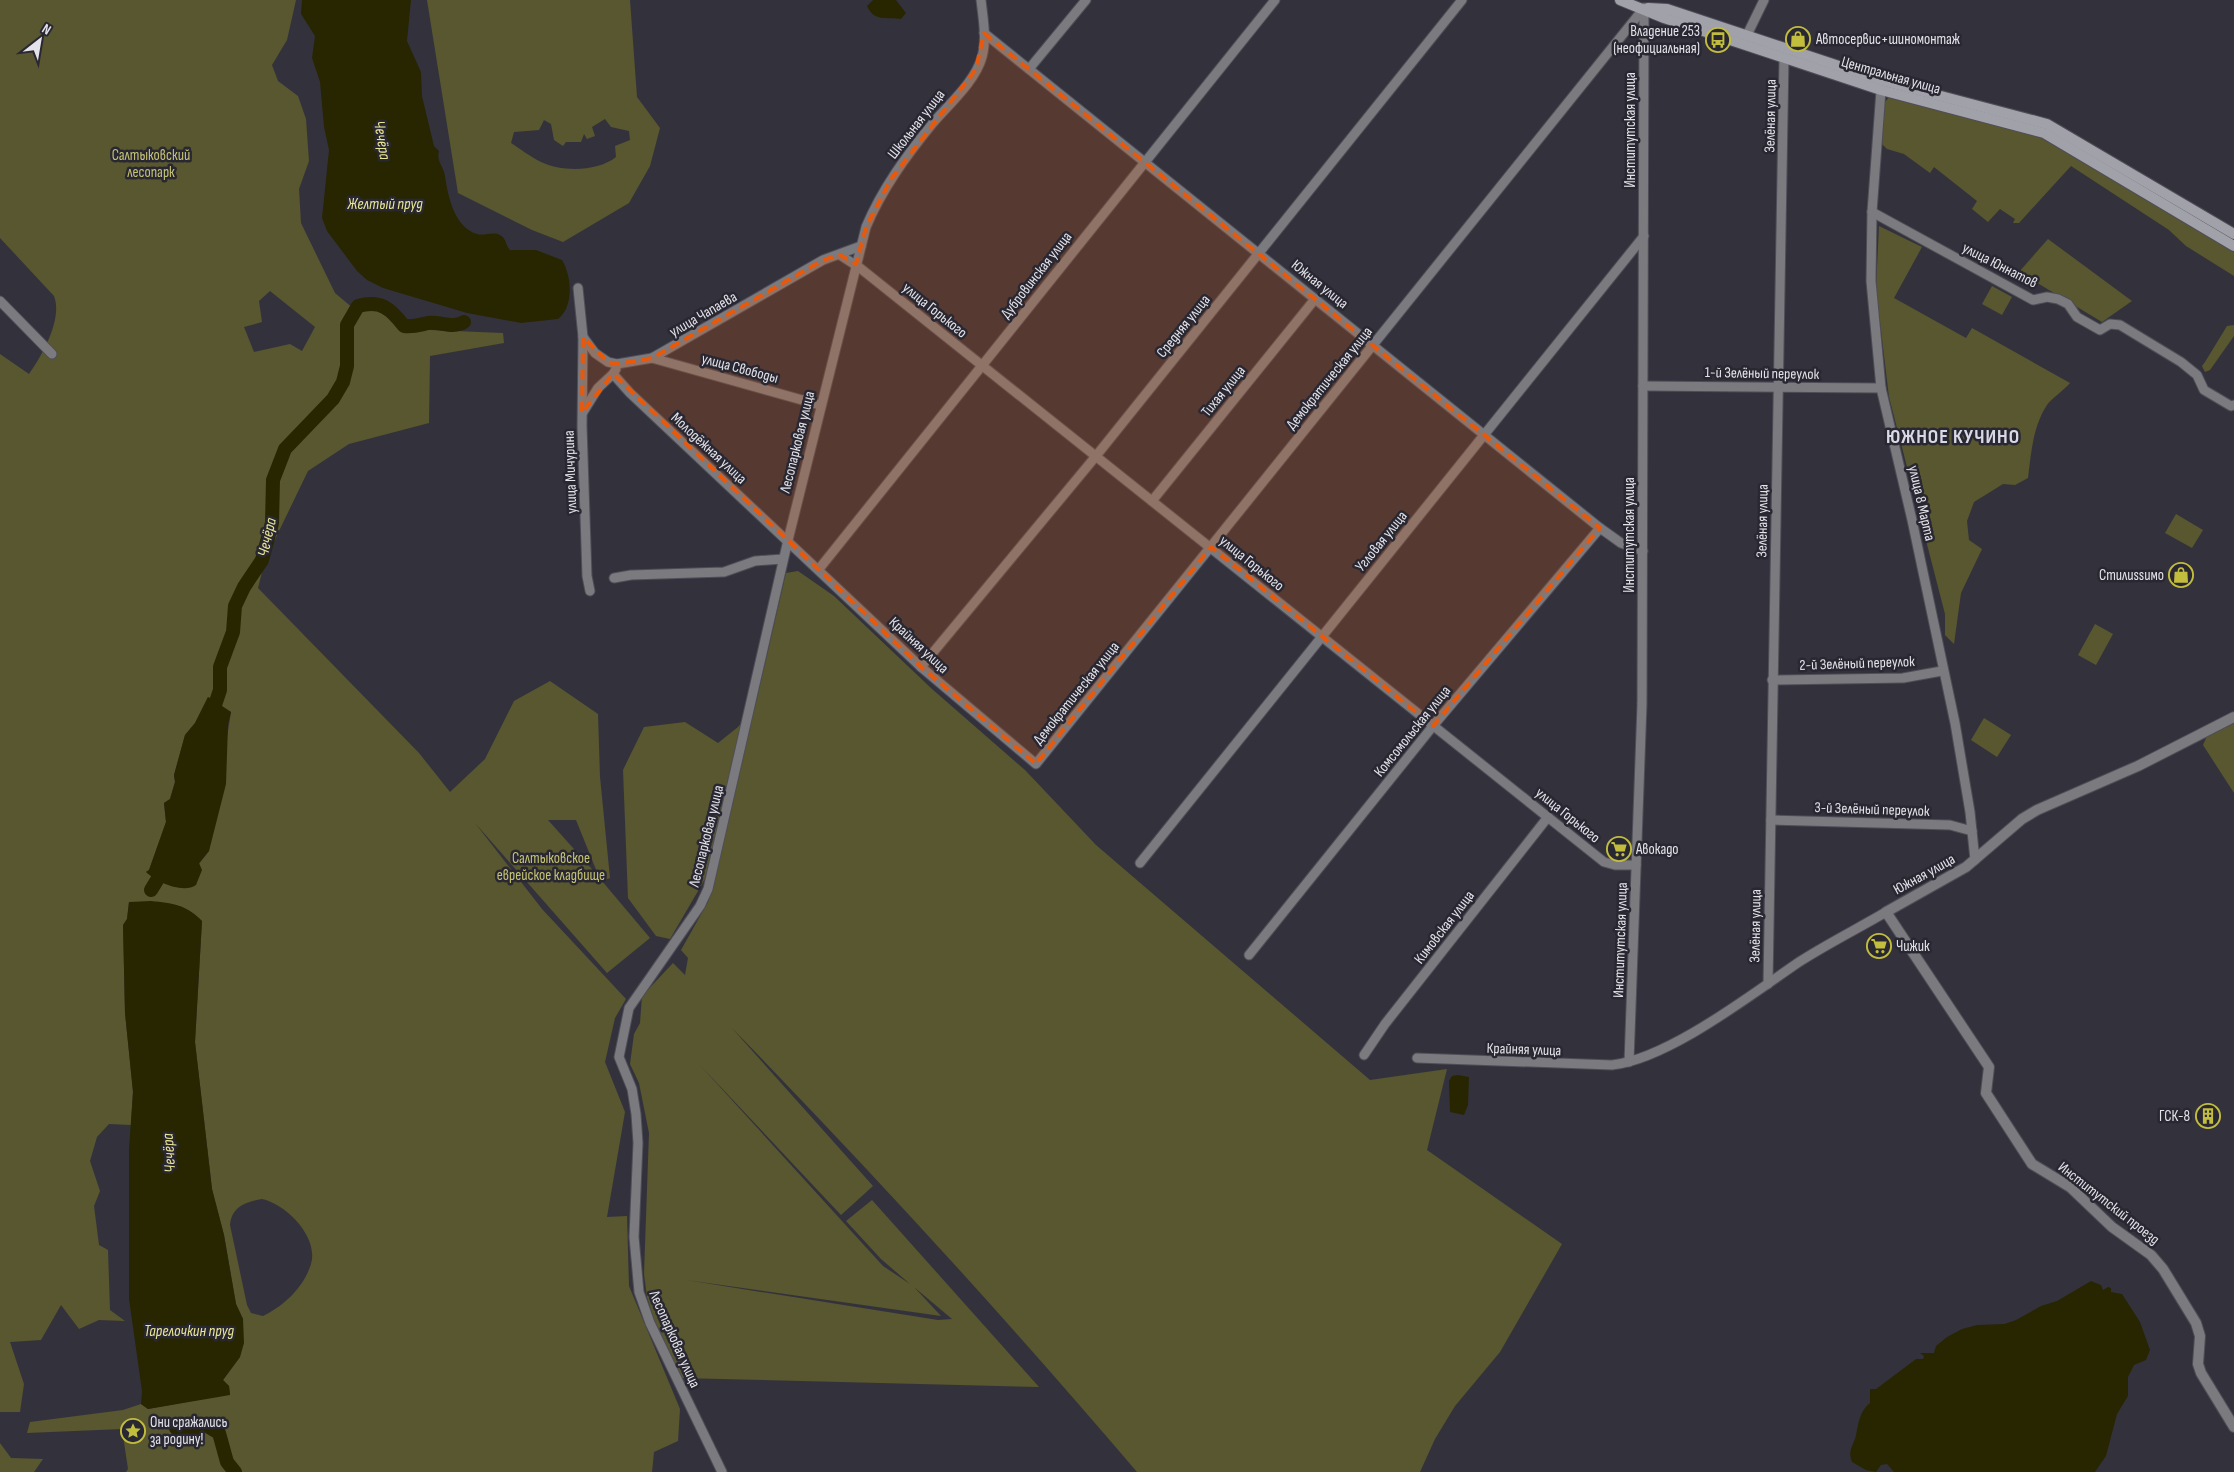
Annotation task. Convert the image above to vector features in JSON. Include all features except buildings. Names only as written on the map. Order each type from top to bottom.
[{"type":"main road","points":[[1620,0],[1644,8]]},
{"type":"main road","name":"Центральная улица","points":[[1644,8],[1667,9],[1884,81],[2047,124],[2234,234]]},
{"type":"main road","name":"Центральная улица","points":[[1644,8],[1664,18],[1881,90],[2044,132],[2234,246]]},
{"type":"street","name":"Школьная улица","points":[[856,264],[872,214],[900,165],[976,69],[982,56],[984,33],[981,0]]},
{"type":"street","points":[[1030,69],[1086,0]]},
{"type":"street","name":"Дубровинская улица","points":[[819,569],[1275,0]]},
{"type":"street","name":"Средняя улица","points":[[921,667],[1096,456],[1462,0]]},
{"type":"street","points":[[1747,35],[1764,0]]},
{"type":"street","name":"Институтская улица","points":[[1629,1062],[1642,704],[1644,8]]},
{"type":"street","name":"Демократическая улица","points":[[1036,764],[1644,8]]},
{"type":"street","name":"Южная улица","points":[[984,33],[1600,528],[1621,543],[1643,551]]},
{"type":"street","name":"Зелёная улица","points":[[1768,984],[1784,58]]},
{"type":"street","name":"улица 8 Марта","points":[[1881,90],[1872,212],[1871,281],[1881,388],[1912,520],[1942,671],[1956,728],[1975,860]]},
{"type":"street","name":"улица Юннатов","points":[[1872,212],[2033,300],[2047,297],[2058,299],[2068,304],[2077,317],[2100,330],[2110,324],[2120,325],[2181,362],[2197,375],[2204,390],[2231,406],[2234,405]]},
{"type":"street","name":"Угловая улица","points":[[1140,862],[1644,236]]},
{"type":"street","name":"улица Чапаева","points":[[618,364],[652,358],[823,260],[861,246]]},
{"type":"street","points":[[840,255],[856,264]]},
{"type":"street","name":"улица Горького","points":[[856,264],[1548,817],[1609,864],[1636,865]]},
{"type":"street","name":"Лесопарковая улица","points":[[722,1472],[650,1323],[639,1292],[634,1237],[636,1114],[632,1089],[619,1057],[630,1008],[700,906],[708,889],[788,540],[856,264]]},
{"type":"street","points":[[578,288],[583,336],[582,413]]},
{"type":"street","name":"Тихая улица","points":[[1152,501],[1315,299]]},
{"type":"street","points":[[0,302],[52,354]]},
{"type":"street","points":[[583,336],[602,359],[618,364]]},
{"type":"street","name":"улица Свободы","points":[[652,358],[820,405]]},
{"type":"street","name":"улица Мичурина","points":[[590,591],[586,551],[582,413],[598,388],[613,374],[618,364]]},
{"type":"street","name":"Молодёжная улица","points":[[613,374],[630,393],[788,540]]},
{"type":"street","name":"1-й Зелёный переулок","points":[[1643,386],[1881,388]]},
{"type":"street","name":"Комсомольская улица","points":[[1249,955],[1434,726],[1600,528]]},
{"type":"street","name":"Крайняя улица","points":[[788,540],[921,667],[1036,764]]},
{"type":"street","points":[[614,578],[631,575],[724,572],[755,561],[784,559]]},
{"type":"street","name":"2-й Зелёный переулок","points":[[1772,680],[1903,678],[1942,671]]},
{"type":"street","name":"Южная улица","points":[[1629,1062],[1658,1052],[1800,962],[1946,880],[1975,860],[2022,819],[2037,810],[2138,766],[2234,717]]},
{"type":"street","name":"Кимовская улица","points":[[1364,1055],[1385,1024],[1548,817]]},
{"type":"street","name":"3-й Зелёный переулок","points":[[1770,820],[1950,825],[1972,831]]},
{"type":"street","name":"Институтский проезд","points":[[1886,912],[1989,1067],[1986,1093],[2032,1164],[2070,1187],[2112,1227],[2151,1255],[2163,1269],[2196,1323],[2200,1336],[2198,1364],[2201,1373],[2234,1427]]},
{"type":"street","name":"Крайняя улица","points":[[1417,1058],[1612,1066],[1629,1062]]},
{"type":"highlighted area","points":[[984,33],[1600,528],[1433,726],[1211,547],[1036,764],[921,667],[613,374],[582,413],[583,337],[608,362],[617,364],[652,358],[823,260],[840,255],[856,264],[866,227],[891,179],[976,69]]},
{"type":"green space","name":"Салтыковский лесопарк","points":[[0,0],[296,0],[287,40],[272,65],[278,81],[298,96],[306,119],[309,161],[299,189],[301,223],[335,293],[354,309],[376,310],[406,329],[503,333],[504,343],[430,356],[429,423],[349,444],[308,471],[265,560],[258,588],[419,753],[450,792],[485,759],[514,701],[550,681],[598,714],[600,777],[610,878],[602,881],[650,938],[607,973],[475,823],[542,909],[626,999],[615,1018],[605,1062],[625,1112],[607,1217],[627,1216],[629,1286],[680,1409],[678,1441],[654,1452],[652,1472],[126,1472],[128,1469],[122,1429],[27,1433],[30,1422],[123,1410],[141,1404],[148,1409],[230,1394],[229,1386],[223,1380],[240,1357],[243,1319],[236,1304],[224,1235],[212,1189],[195,1042],[202,921],[186,909],[159,903],[129,902],[127,919],[123,925],[125,1013],[133,1091],[131,1125],[109,1124],[97,1137],[90,1161],[100,1191],[94,1206],[99,1245],[108,1250],[110,1310],[125,1321],[99,1320],[79,1329],[61,1305],[41,1340],[10,1342],[24,1384],[20,1412],[0,1412],[0,354],[29,374],[50,337],[56,315],[56,305],[54,296],[0,238]],"holes":[[[270,291],[315,327],[302,351],[290,344],[254,352],[244,327],[262,322],[259,301]],[[208,697],[231,712],[209,851],[199,864],[146,872],[149,870],[166,822],[164,803],[170,799],[175,782],[174,775],[185,735],[195,723]],[[548,820],[576,820],[599,877]],[[262,1199],[271,1202],[281,1207],[290,1215],[305,1233],[310,1243],[312,1254],[308,1272],[298,1288],[286,1301],[263,1316],[251,1313],[247,1305],[230,1225],[237,1209]]]},
{"type":"green space","points":[[427,0],[630,0],[637,97],[660,128],[650,166],[629,203],[563,242],[532,230],[458,193]],"holes":[[[605,119],[611,127],[629,131],[630,140],[615,146],[616,157],[599,166],[589,168],[569,169],[549,165],[537,160],[511,143],[514,132],[539,130],[544,120],[551,124],[554,140],[563,146],[566,142],[581,142],[584,134],[587,139],[595,136],[592,127]]]},
{"type":"green space","points":[[1889,97],[2028,129],[2234,248],[2234,276],[2186,246],[2169,230],[2071,166],[2019,223],[2013,223],[2015,219],[2000,209],[1988,222],[1972,209],[1977,201],[1934,167],[1930,173],[1904,154],[1887,149],[1882,144],[1885,102]]},
{"type":"green space","points":[[1879,226],[1922,247],[1894,298],[1966,338],[1972,328],[2070,383],[2049,403],[2042,413],[2033,440],[2028,478],[2015,485],[2003,484],[1974,502],[1967,521],[1969,540],[1982,549],[1961,593],[1954,644],[1945,635],[1945,614],[1889,397],[1876,289]]},
{"type":"green space","points":[[2048,239],[2132,301],[2102,322],[2019,272]]},
{"type":"green space","points":[[1992,286],[2012,297],[2002,315],[1982,304]]},
{"type":"green space","points":[[2234,325],[2234,336],[2210,370],[2205,372],[2202,366],[2227,326]]},
{"type":"green space","points":[[2176,514],[2203,530],[2192,548],[2165,533]]},
{"type":"green space","points":[[798,571],[834,596],[932,689],[1025,770],[1096,845],[1370,1080],[1447,1069],[1427,1150],[1562,1244],[1500,1352],[1455,1406],[1435,1439],[1420,1472],[1137,1472],[938,1246],[731,1027],[873,1186],[841,1215],[699,1064],[883,1266],[910,1284],[881,1259],[846,1221],[872,1200],[1039,1387],[680,1378],[656,1326],[647,1297],[644,1274],[649,1133],[639,1083],[630,1064],[634,1034],[640,1023],[642,996],[673,963],[685,975],[688,958],[681,950],[708,902],[713,884],[705,879],[670,939],[656,936],[628,898],[623,770],[644,727],[685,722],[718,743],[738,727],[755,707],[786,573]],"holes":[[[686,1280],[941,1316],[914,1287],[952,1319],[938,1320]]]},
{"type":"green space","points":[[2095,624],[2113,634],[2096,665],[2078,655]]},
{"type":"green space","points":[[1984,718],[2011,735],[1997,757],[1971,740]]},
{"type":"green space","points":[[2234,723],[2234,793],[2203,745],[2207,736]]},
{"type":"green space","points":[[0,1443],[11,1458],[43,1459],[34,1472],[0,1472]]},
{"type":"water","name":"Желтый пруд","points":[[302,0],[411,0],[407,41],[421,72],[422,96],[434,146],[439,151],[439,161],[444,173],[453,210],[463,225],[469,230],[477,234],[495,233],[500,235],[504,238],[510,250],[536,250],[562,260],[568,274],[570,291],[567,307],[558,319],[521,323],[467,313],[383,288],[367,280],[357,271],[327,231],[322,218],[329,150],[324,127],[320,82],[312,58],[315,36],[301,14]]},
{"type":"water","points":[[873,0],[896,0],[906,13],[901,19],[877,17],[873,15],[867,6]]},
{"type":"water","points":[[208,697],[231,712],[228,725],[226,784],[209,851],[199,863],[202,870],[196,885],[184,888],[170,886],[156,880],[146,872],[149,870],[166,822],[164,803],[170,799],[175,782],[174,775],[185,735],[195,723]]},
{"type":"water","name":"Тарелочкин пруд","points":[[151,901],[185,908],[202,921],[195,1042],[212,1189],[224,1235],[236,1304],[243,1319],[244,1343],[240,1357],[223,1380],[229,1386],[230,1395],[148,1409],[141,1404],[142,1391],[129,1299],[129,1149],[133,1092],[125,1013],[123,925],[127,919],[129,902]]},
{"type":"water","points":[[1452,1076],[1469,1077],[1468,1105],[1464,1115],[1450,1112],[1449,1081]]},
{"type":"water","points":[[2091,1281],[2101,1285],[2103,1290],[2108,1287],[2111,1288],[2111,1292],[2122,1294],[2140,1322],[2150,1350],[2146,1360],[2134,1365],[2128,1377],[2128,1396],[2117,1414],[2106,1456],[2095,1472],[1894,1472],[1887,1464],[1881,1465],[1876,1472],[1866,1470],[1852,1462],[1851,1451],[1862,1413],[1870,1403],[1870,1389],[1876,1389],[1916,1359],[1923,1359],[1924,1356],[1920,1353],[1934,1353],[1936,1346],[1947,1337],[1962,1329],[1977,1325],[2004,1324],[2016,1320],[2041,1306],[2057,1301]]},
{"type":"waterway","name":"Чечёра","points":[[210,720],[220,690],[220,667],[233,632],[235,606],[244,587],[262,560],[272,523],[273,480],[285,449],[333,399],[343,382],[347,366],[347,325],[358,306],[373,304],[384,307],[394,314],[404,326],[428,323],[455,325],[464,322]]},
{"type":"waterway","name":"Чечёра","points":[[151,890],[165,867]]},
{"type":"waterway","name":"Чечёра","points":[[176,1425],[176,1428],[182,1434],[204,1424],[219,1433],[227,1462],[235,1472]]},
{"type":"place","name":"Автосервис+шиномонтаж","points":[[1798,39]]},
{"type":"place","name":"Владение 253 (неофициальная)","points":[[1718,40]]},
{"type":"place","name":"Стилиssимо","points":[[2181,575]]},
{"type":"place","name":"Авокадо","points":[[1619,849]]},
{"type":"place","name":"Чижик","points":[[1879,946]]},
{"type":"place","name":"ГСК-8","points":[[2208,1116]]},
{"type":"place","name":"Они сражались за родину!","points":[[133,1431]]},
{"type":"district","name":"ЮЖНОЕ КУЧИНО","points":[[1953,436]]},
{"type":"park label","name":"Салтыковское еврейское кладбище","points":[[551,866]]}]
